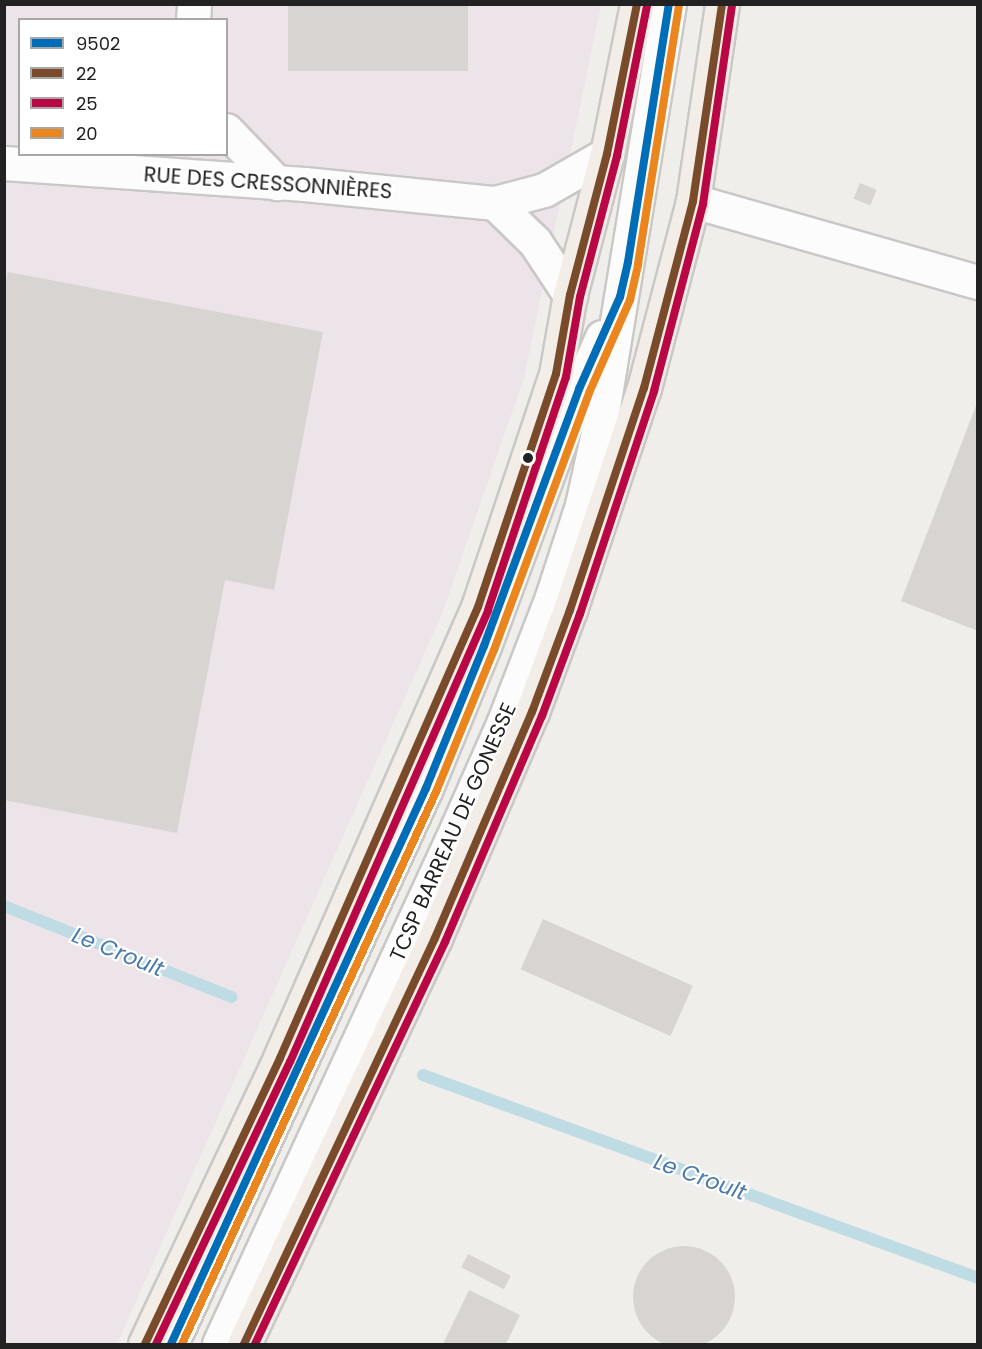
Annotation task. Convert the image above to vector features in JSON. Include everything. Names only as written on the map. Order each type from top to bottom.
[{"type":"main road","points":[[145,1344],[280,1058],[478,607],[556,374],[570,295],[607,154],[637,4]]},
{"type":"main road","points":[[244,1344],[430,949],[532,712],[570,610],[644,388],[693,201],[722,4]]},
{"type":"street","name":"TCSP BARREAU DE GONESSE","points":[[219,1344],[458,826],[503,724],[548,608],[582,505],[601,419],[669,4]]},
{"type":"street","points":[[228,132],[277,183]]},
{"type":"street","name":"RUE DES CRESSONNIÈRES","points":[[4,163],[495,202],[544,190],[607,154]]},
{"type":"street","points":[[4,163],[47,156]]},
{"type":"street","points":[[693,201],[978,282]]},
{"type":"street","points":[[495,202],[535,242],[570,295]]},
{"type":"street","name":"TCSP BARREAU DE GONESSE","points":[[171,1344],[426,788],[484,646],[579,389],[620,297]]},
{"type":"shaded area","points":[[5,5],[601,5],[524,378],[442,614],[117,1344],[5,1344]]},
{"type":"building","points":[[288,4],[468,4],[468,71],[288,71]]},
{"type":"building","points":[[860,183],[877,190],[870,206],[854,199]]},
{"type":"building","points":[[8,272],[323,332],[274,590],[225,580],[177,833],[4,800],[4,289]]},
{"type":"building","points":[[978,403],[978,631],[901,601]]},
{"type":"building","points":[[543,919],[693,986],[670,1036],[521,969]]},
{"type":"building","points":[[684,1246],[713,1254],[727,1268],[735,1297],[727,1326],[713,1340],[684,1348],[655,1340],[641,1326],[633,1297],[641,1268],[655,1254]]},
{"type":"building","points":[[468,1254],[511,1276],[504,1289],[461,1267]]},
{"type":"building","points":[[469,1290],[520,1315],[506,1344],[443,1344]]},
{"type":"waterway","name":"Le Croult","points":[[4,906],[231,997]]},
{"type":"waterway","name":"Le Croult","points":[[423,1075],[978,1278]]},
{"type":"transit line","name":"22","points":[[145,1344],[280,1058],[478,607],[556,374],[570,295],[607,154],[637,4]]},
{"type":"transit line","name":"9502","points":[[171,1344],[426,788],[484,646],[579,389],[620,297],[628,262],[669,4]]},
{"type":"transit line","name":"22","points":[[244,1344],[435,938],[532,712],[570,610],[644,388],[693,201],[722,4]]},
{"type":"transit line","name":"25","points":[[156,1344],[290,1062],[488,610],[566,377],[580,297],[617,156],[647,6]]},
{"type":"transit line","name":"20","points":[[182,1344],[436,792],[494,650],[589,393],[630,300],[638,264],[679,6]]},
{"type":"transit line","name":"25","points":[[255,1344],[445,942],[542,716],[580,614],[654,391],[703,204],[732,6]]}]
